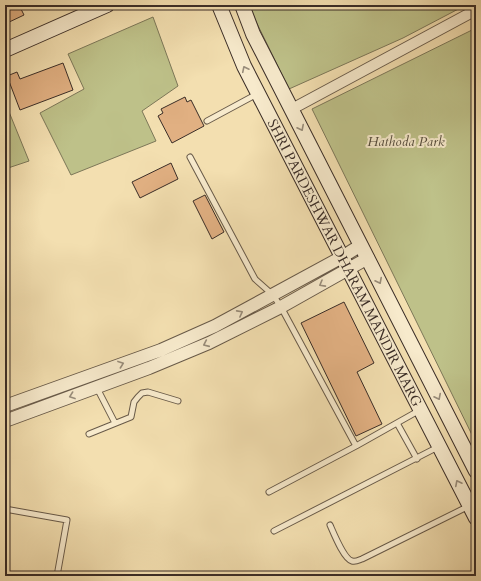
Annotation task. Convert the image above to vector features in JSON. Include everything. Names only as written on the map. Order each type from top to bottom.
[{"type":"main road","points":[[5,50],[90,8],[106,5]]},
{"type":"main road","name":"SHRI PARDESHWAR DHARAM MANDIR MARG","points":[[219,5],[244,66],[258,94],[473,512]]},
{"type":"main road","name":"SHRI PARDESHWAR DHARAM MANDIR MARG","points":[[242,5],[253,34],[476,471]]},
{"type":"street","points":[[292,109],[476,10]]},
{"type":"street","points":[[5,421],[149,368],[202,346],[281,307],[345,264],[361,245]]},
{"type":"street","points":[[5,406],[161,350],[215,326],[273,295],[345,264],[368,258]]},
{"type":"lane","points":[[207,122],[258,94]]},
{"type":"lane","points":[[190,157],[255,279],[273,295],[281,307],[356,446]]},
{"type":"lane","points":[[96,387],[115,423]]},
{"type":"lane","points":[[89,434],[131,417],[134,402],[142,393],[148,392],[178,401]]},
{"type":"lane","points":[[269,492],[420,410]]},
{"type":"lane","points":[[397,423],[417,459]]},
{"type":"lane","points":[[274,531],[439,447]]},
{"type":"lane","points":[[5,509],[67,520],[57,576]]},
{"type":"lane","points":[[330,526],[346,557],[351,561],[356,561],[362,560],[473,512]]},
{"type":"green space","points":[[248,5],[466,5],[403,38],[289,89]]},
{"type":"green space","points":[[153,17],[178,86],[142,111],[156,141],[71,175],[40,113],[84,89],[68,54]]},
{"type":"green space","name":"Hathoda Park","points":[[472,30],[476,39],[476,443],[312,109]]},
{"type":"green space","points":[[5,102],[29,161],[5,169]]},
{"type":"building","points":[[5,5],[19,5],[24,15],[5,24]]},
{"type":"building","points":[[63,63],[73,90],[20,110],[7,76],[17,72],[20,79]]},
{"type":"building","points":[[185,97],[187,102],[191,100],[204,126],[172,143],[158,116],[163,113],[161,109]]},
{"type":"building","points":[[171,163],[178,179],[140,198],[132,182]]},
{"type":"building","points":[[205,195],[224,232],[212,239],[193,201]]},
{"type":"building","points":[[344,302],[374,363],[357,372],[382,424],[356,436],[301,323]]}]
